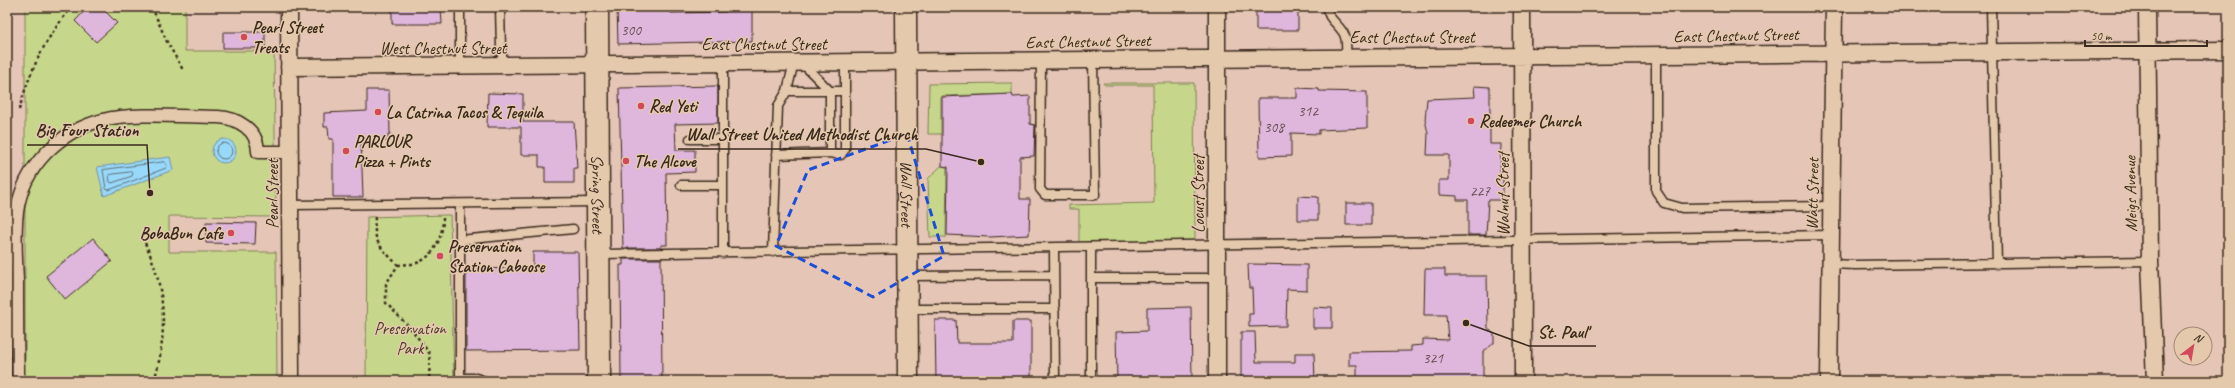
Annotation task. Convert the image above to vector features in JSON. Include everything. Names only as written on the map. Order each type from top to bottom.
[{"type":"main road","name":"Spring Street","points":[[597,7],[599,381]]},
{"type":"street","name":"Pearl Street","points":[[289,7],[291,152],[291,381]]},
{"type":"street","name":"Wall Street","points":[[906,7],[908,381]]},
{"type":"street","name":"Locust Street","points":[[1217,7],[1217,381]]},
{"type":"street","name":"Walnut Street","points":[[1522,7],[1523,381]]},
{"type":"street","name":"Watt Street","points":[[1829,381],[1834,7]]},
{"type":"street","name":"Meigs Avenue","points":[[2147,7],[2150,261],[2155,381]]},
{"type":"street","name":"East Chestnut Street","points":[[597,65],[1217,58],[2228,50]]},
{"type":"street","name":"West Chestnut Street","points":[[289,67],[504,67],[597,65]]},
{"type":"street","points":[[18,381],[16,226],[21,195],[35,166],[58,142],[88,124],[122,117],[227,118],[241,123],[250,130],[257,142],[258,152],[291,152]]},
{"type":"lane","points":[[460,7],[460,67]]},
{"type":"lane","points":[[500,7],[501,49],[504,67]]},
{"type":"lane","points":[[1327,7],[1328,15],[1343,32],[1346,41],[1346,57]]},
{"type":"lane","points":[[1991,7],[1997,264]]},
{"type":"lane","points":[[1656,55],[1656,190],[1664,203],[1682,208],[1831,206]]},
{"type":"lane","points":[[1041,60],[1040,190],[1045,195],[1095,195],[1093,60]]},
{"type":"lane","points":[[773,252],[778,106],[788,91],[798,62],[830,91],[830,153]]},
{"type":"lane","points":[[776,155],[830,153],[841,155],[845,149],[844,91],[846,62]]},
{"type":"lane","points":[[723,63],[723,253]]},
{"type":"lane","points":[[788,91],[844,91]]},
{"type":"lane","points":[[690,139],[723,139]]},
{"type":"lane","points":[[681,185],[723,185]]},
{"type":"lane","points":[[290,205],[598,202]]},
{"type":"lane","points":[[460,204],[460,380],[476,378],[485,381]]},
{"type":"lane","points":[[460,240],[572,229]]},
{"type":"lane","points":[[598,254],[1522,242],[1831,235]]},
{"type":"lane","points":[[1091,248],[1091,381]]},
{"type":"lane","points":[[1054,249],[1055,381]]},
{"type":"lane","points":[[1830,264],[1855,266],[2150,261]]},
{"type":"lane","points":[[907,276],[1054,275]]},
{"type":"lane","points":[[1091,278],[1217,278]]},
{"type":"lane","points":[[908,309],[1054,309]]},
{"type":"path","points":[[19,110],[35,62],[46,41],[72,7]]},
{"type":"path","points":[[152,7],[166,40],[183,70]]},
{"type":"path","points":[[374,217],[374,235],[379,245],[398,265]]},
{"type":"path","points":[[398,265],[419,263],[430,255],[443,230],[443,218]]},
{"type":"path","points":[[145,243],[154,261],[159,280],[164,322],[160,362],[154,381]]},
{"type":"path","points":[[398,265],[386,284],[386,303],[412,330],[430,354],[429,381]]},
{"type":"highlighted area","points":[[907,134],[944,256],[873,297],[776,246],[808,170]]},
{"type":"green space","points":[[25,7],[185,7],[185,51],[274,51],[276,217],[169,216],[169,252],[276,252],[277,381],[25,381]]},
{"type":"green space","points":[[1012,83],[1012,94],[941,96],[941,134],[928,134],[929,84]]},
{"type":"green space","points":[[1103,83],[1194,83],[1195,241],[1079,245],[1079,209],[1069,209],[1069,205],[1154,203],[1153,85],[1105,85]]},
{"type":"green space","points":[[941,166],[947,167],[946,237],[930,237],[928,179]]},
{"type":"green space","name":"Preservation Park","points":[[450,215],[454,381],[366,381],[367,217]]},
{"type":"water","points":[[224,139],[229,140],[235,146],[235,156],[229,162],[224,163],[219,162],[213,156],[212,151],[213,146],[219,140]]},
{"type":"water","points":[[170,157],[173,170],[104,196],[97,167]]},
{"type":"building","points":[[88,7],[101,7],[117,23],[96,42],[75,21]]},
{"type":"building","points":[[392,7],[441,7],[442,24],[392,24]]},
{"type":"building","points":[[617,7],[671,7],[671,13],[726,12],[726,7],[752,7],[752,41],[618,44]]},
{"type":"building","points":[[1256,7],[1298,7],[1298,30],[1256,30]]},
{"type":"building","name":"Pearl Street Treats","points":[[223,32],[265,32],[265,48],[223,48]]},
{"type":"building","points":[[718,86],[718,123],[675,124],[676,150],[695,150],[695,172],[666,173],[667,245],[661,245],[661,248],[623,248],[619,88]]},
{"type":"building","points":[[1474,86],[1490,87],[1490,144],[1501,144],[1500,179],[1503,178],[1503,200],[1488,200],[1486,235],[1468,235],[1468,200],[1457,200],[1457,196],[1439,195],[1439,180],[1449,180],[1449,155],[1427,155],[1428,133],[1425,120],[1427,99],[1475,97]]},
{"type":"building","points":[[1297,88],[1319,89],[1319,91],[1367,92],[1367,128],[1319,130],[1319,134],[1291,133],[1291,156],[1259,157],[1258,98],[1297,98]]},
{"type":"building","name":"PARLOUR Pizza + Pints","points":[[367,90],[389,90],[390,134],[388,134],[388,141],[361,141],[363,197],[333,197],[333,139],[329,139],[328,127],[324,127],[324,113],[367,111]]},
{"type":"building","points":[[488,93],[523,94],[523,122],[574,122],[577,168],[574,168],[574,183],[545,183],[545,167],[539,167],[539,155],[521,155],[521,127],[487,127]]},
{"type":"building","points":[[1012,94],[1013,97],[1030,96],[1030,124],[1035,125],[1034,156],[1020,157],[1020,199],[1030,199],[1029,235],[990,237],[947,235],[948,167],[942,166],[942,97]]},
{"type":"building","points":[[1298,196],[1318,197],[1318,220],[1298,220]]},
{"type":"building","points":[[1346,203],[1371,203],[1371,225],[1346,225]]},
{"type":"building","name":"BobaBun Cafe","points":[[206,222],[256,223],[255,244],[206,243]]},
{"type":"building","points":[[93,238],[112,261],[65,300],[46,276]]},
{"type":"building","points":[[533,252],[578,252],[580,350],[466,351],[466,269],[533,268]]},
{"type":"building","points":[[623,259],[661,259],[662,381],[621,381],[620,265],[623,265]]},
{"type":"building","points":[[1248,264],[1307,265],[1307,290],[1287,289],[1286,326],[1249,327],[1249,314],[1253,314],[1252,288],[1249,288]]},
{"type":"building","points":[[1425,269],[1445,269],[1445,276],[1487,276],[1488,328],[1494,334],[1494,343],[1483,352],[1483,381],[1357,381],[1357,365],[1349,365],[1349,352],[1411,351],[1411,346],[1423,345],[1423,339],[1448,340],[1446,315],[1424,315]]},
{"type":"building","points":[[1191,307],[1192,381],[1117,381],[1116,332],[1147,331],[1147,308]]},
{"type":"building","points":[[1313,307],[1332,308],[1332,328],[1313,328]]},
{"type":"building","points":[[935,320],[956,320],[957,343],[1013,343],[1013,321],[1031,321],[1031,381],[936,381]]},
{"type":"building","points":[[1241,332],[1255,332],[1256,362],[1295,362],[1295,353],[1314,353],[1315,381],[1241,381]]},
{"type":"place","name":"Pearl Street Treats","points":[[244,37]]},
{"type":"place","name":"Red Yeti","points":[[641,106]]},
{"type":"place","name":"La Catrina Tacos & Tequila","points":[[378,112]]},
{"type":"place","name":"Redeemer Church","points":[[1471,121]]},
{"type":"place","name":"PARLOUR Pizza + Pints","points":[[346,151]]},
{"type":"place","name":"The Alcove","points":[[626,161]]},
{"type":"place","name":"Wall Street United Methodist Church","points":[[981,162]]},
{"type":"place","name":"Big Four Station","points":[[150,193]]},
{"type":"place","name":"BobaBun Cafe","points":[[231,233]]},
{"type":"place","name":"Preservation Station Caboose","points":[[440,256]]},
{"type":"place","name":"St. Paul'","points":[[1466,323]]}]
